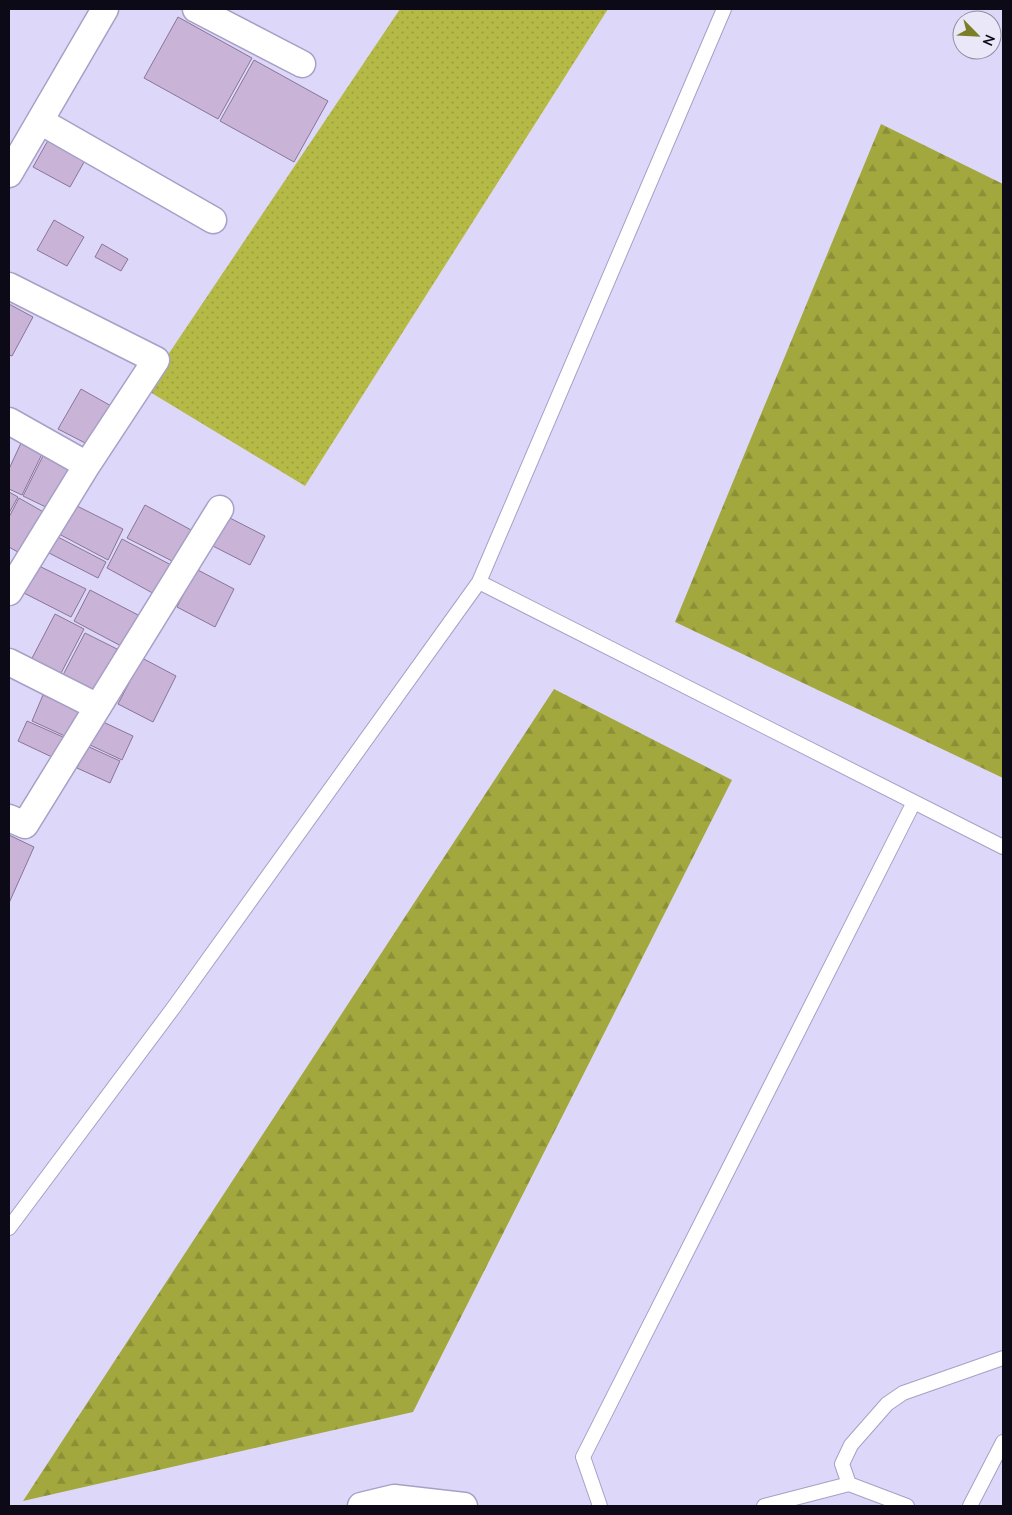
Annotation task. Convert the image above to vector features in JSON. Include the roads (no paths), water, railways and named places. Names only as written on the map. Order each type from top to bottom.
[{"type":"street","points":[[9,174],[105,9]]},
{"type":"street","points":[[196,9],[302,64]]},
{"type":"street","points":[[40,121],[213,220]]},
{"type":"street","points":[[9,286],[156,360],[12,577]]},
{"type":"street","points":[[9,421],[87,465]]},
{"type":"street","points":[[9,818],[25,826],[220,509]]},
{"type":"street","points":[[9,662],[98,707]]},
{"type":"street","points":[[361,1506],[394,1498],[464,1506]]},
{"type":"lane","points":[[9,1228],[174,1008],[479,582],[724,9]]},
{"type":"lane","points":[[479,582],[1003,847]]},
{"type":"lane","points":[[600,1506],[583,1457],[914,802]]},
{"type":"lane","points":[[849,1484],[842,1464],[850,1445],[887,1404],[903,1393],[1003,1358]]},
{"type":"lane","points":[[970,1506],[1003,1442]]},
{"type":"lane","points":[[764,1506],[849,1484],[907,1506]]}]
